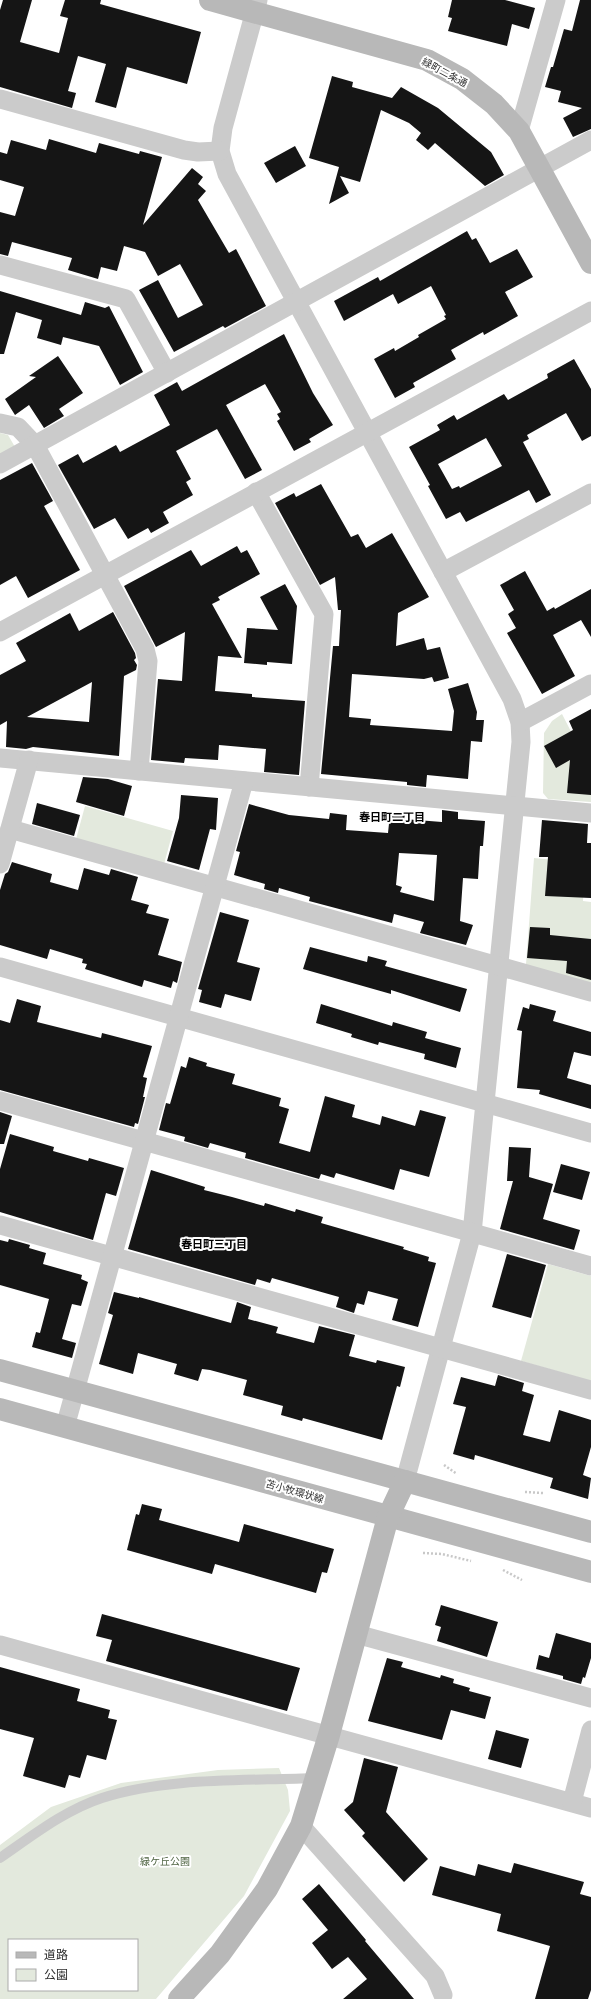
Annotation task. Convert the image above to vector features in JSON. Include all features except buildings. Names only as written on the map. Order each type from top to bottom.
[{"type":"main road","name":"緑町二条通","points":[[210,0],[256,6],[427,60],[462,79],[494,104],[519,131],[591,263]]},
{"type":"main road","points":[[0,1370],[591,1532]]},
{"type":"main road","name":"苫小牧環状線","points":[[0,1409],[591,1572]]},
{"type":"main road","points":[[179,1999],[220,1954],[267,1889],[301,1826],[329,1735],[388,1517],[405,1481]]},
{"type":"street","points":[[519,131],[556,0]]},
{"type":"street","points":[[256,6],[223,128],[220,150],[227,174],[512,699],[520,722],[521,742],[472,1233],[405,1481]]},
{"type":"street","points":[[0,99],[184,150],[198,152],[220,150]]},
{"type":"street","points":[[0,464],[591,140]]},
{"type":"street","points":[[0,265],[126,299],[167,373]]},
{"type":"street","points":[[0,632],[591,311]]},
{"type":"street","points":[[0,423],[18,428],[35,445],[145,649],[148,661],[139,771]]},
{"type":"street","points":[[256,492],[324,614],[309,787]]},
{"type":"street","points":[[443,572],[591,493]]},
{"type":"street","points":[[520,722],[591,684]]},
{"type":"street","points":[[0,758],[591,813]]},
{"type":"street","points":[[0,864],[29,760]]},
{"type":"street","points":[[65,1427],[244,781]]},
{"type":"street","points":[[10,829],[591,992]]},
{"type":"street","points":[[0,967],[591,1133]]},
{"type":"street","points":[[0,1101],[591,1266]]},
{"type":"street","points":[[0,1225],[591,1390]]},
{"type":"street","points":[[356,1634],[591,1698]]},
{"type":"street","points":[[0,1645],[591,1808]]},
{"type":"street","points":[[572,1802],[591,1730]]},
{"type":"street","points":[[301,1826],[435,1976],[444,1998]]},
{"type":"lane","points":[[0,1858],[65,1815],[101,1798],[166,1784],[315,1778]]},
{"type":"path","points":[[444,1465],[458,1474]]},
{"type":"path","points":[[526,1492],[543,1493]]},
{"type":"path","points":[[423,1553],[442,1554],[471,1561]]},
{"type":"path","points":[[504,1570],[522,1580]]},
{"type":"green space","points":[[0,433],[8,435],[15,447],[0,455]]},
{"type":"green space","points":[[562,714],[582,753],[591,749],[591,802],[548,799],[543,793],[544,733],[552,721]]},
{"type":"green space","points":[[85,806],[173,831],[163,868],[75,843]]},
{"type":"green space","points":[[534,858],[585,863],[583,901],[591,902],[591,985],[531,969],[526,964]]},
{"type":"green space","points":[[548,1264],[591,1276],[591,1381],[521,1361]]},
{"type":"green space","name":"緑ケ丘公園","points":[[279,1768],[288,1790],[290,1811],[244,1896],[156,1999],[0,1999],[0,1845],[51,1807],[121,1783],[218,1770]]},
{"type":"district","name":"春日町二丁目","points":[[392,817]]},
{"type":"district","name":"春日町三丁目","points":[[214,1244]]}]
